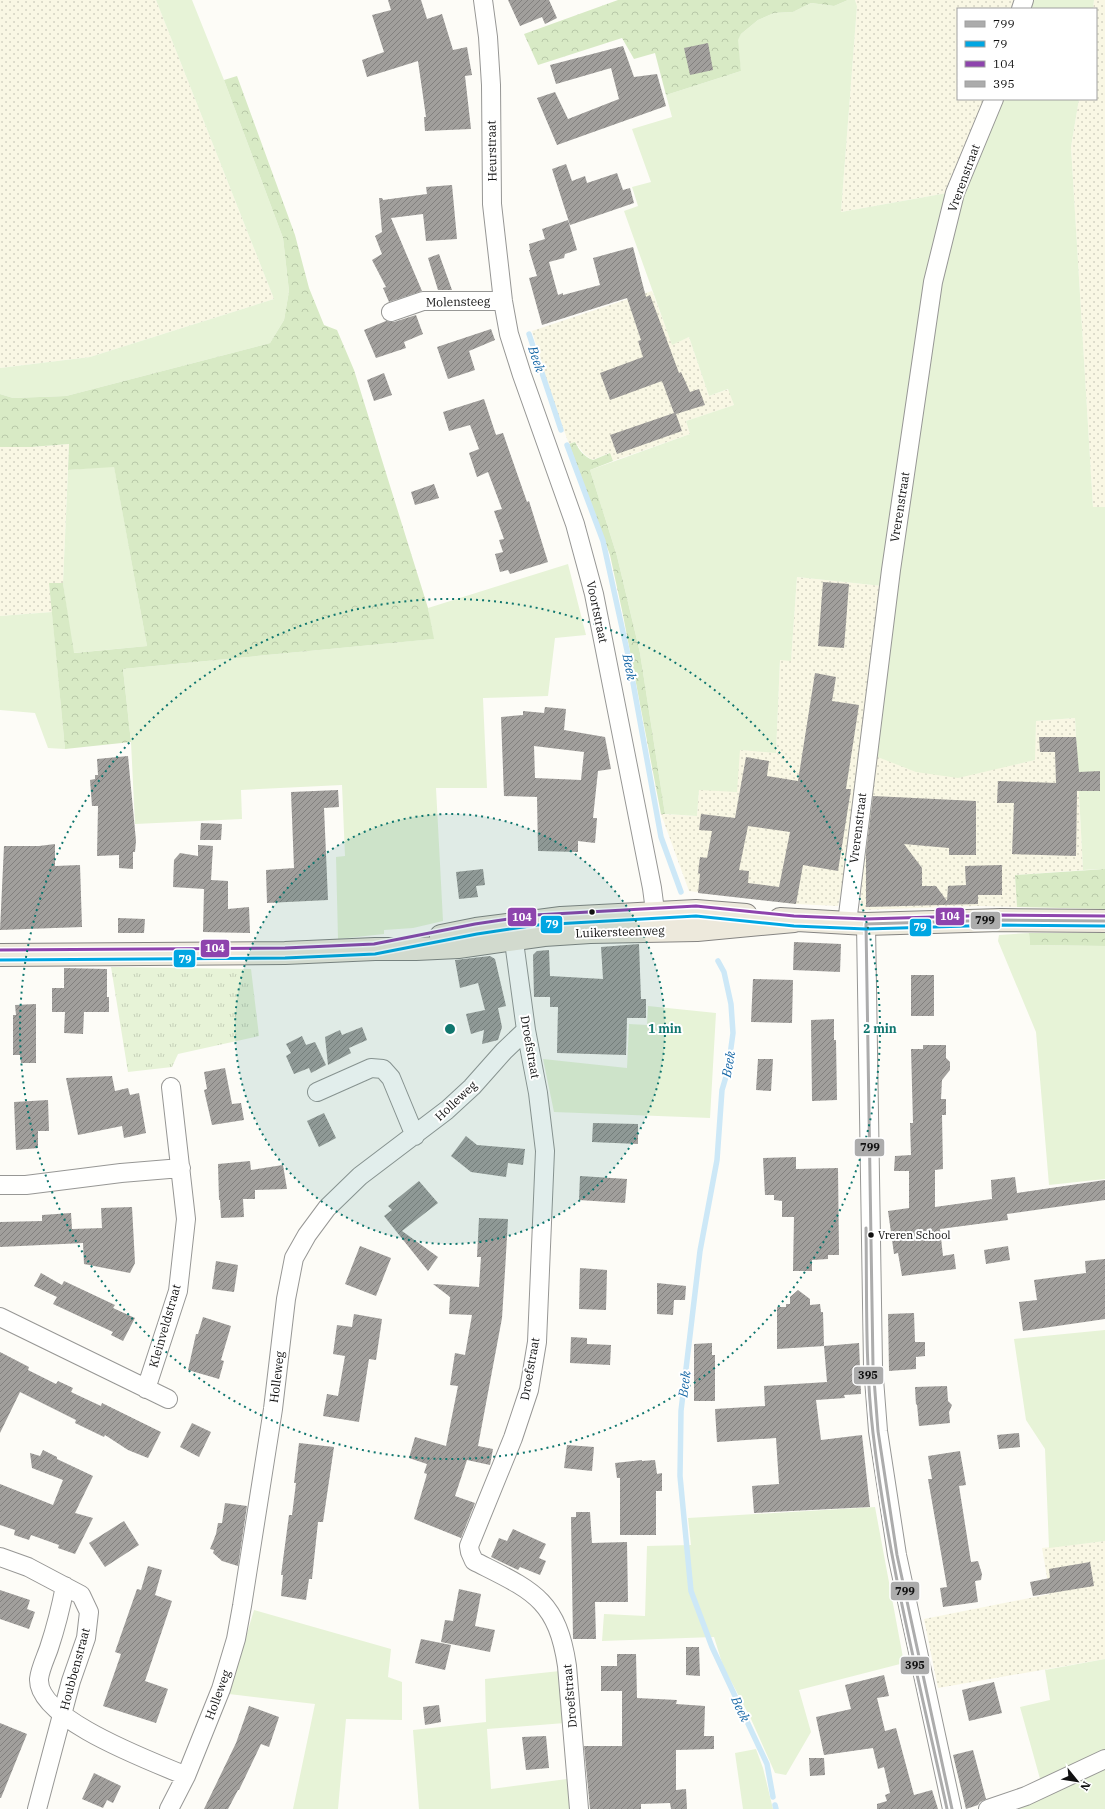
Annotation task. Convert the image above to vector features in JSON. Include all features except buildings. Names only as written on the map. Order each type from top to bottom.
[{"type":"main road","name":"Luikersteenweg","points":[[0,955],[285,953],[458,947],[512,931],[590,932],[656,922],[697,930],[794,921],[857,924],[1001,920],[1105,921]]},
{"type":"street","name":"Heurstraat","points":[[483,0],[488,37],[491,84],[492,204],[503,301]]},
{"type":"street","name":"Vrerenstraat","points":[[952,1809],[897,1555],[878,1431],[873,1366],[857,924],[891,570],[933,282],[955,193],[994,100]]},
{"type":"street","name":"Molensteeg","points":[[391,312],[423,301],[503,301]]},
{"type":"street","name":"Voortstraat","points":[[503,301],[509,334],[575,524],[594,594],[656,922]]},
{"type":"street","name":"Droefstraat","points":[[512,931],[526,1030],[538,1093],[545,1152],[537,1342],[529,1390],[513,1438],[469,1546],[474,1561],[533,1593],[548,1609],[557,1623],[567,1666],[579,1809]]},
{"type":"street","name":"Holleweg","points":[[169,1809],[186,1776],[221,1689],[237,1632],[273,1409],[286,1299],[294,1258],[307,1235],[326,1208],[360,1176],[447,1110],[472,1087],[504,1051],[526,1030]]},
{"type":"street","points":[[317,1092],[371,1068],[383,1069],[391,1078],[414,1136]]},
{"type":"street","name":"Kleinveldstraat","points":[[146,1389],[178,1291],[186,1219],[171,1087]]},
{"type":"street","points":[[0,1185],[26,1185],[121,1173],[181,1168]]},
{"type":"street","points":[[0,1317],[168,1399]]},
{"type":"street","name":"Houbbenstraat","points":[[0,1557],[28,1567],[65,1586],[81,1596],[89,1612],[86,1638],[71,1681],[37,1809]]},
{"type":"street","name":"Houbbenstraat","points":[[65,1586],[60,1614],[39,1680],[42,1694],[62,1716],[94,1735],[186,1776]]},
{"type":"street","points":[[988,1809],[1026,1796],[1105,1759]]},
{"type":"shaded area","points":[[0,0],[156,0],[274,299],[90,357],[0,368]]},
{"type":"shaded area","points":[[855,0],[1015,0],[1013,8],[957,8],[957,100],[985,100],[947,193],[841,212],[857,6]]},
{"type":"shaded area","points":[[1094,0],[1105,0],[1105,507],[1093,507],[1071,147],[1079,100],[1097,100],[1097,8],[1093,8]]},
{"type":"shaded area","points":[[652,291],[672,344],[689,337],[709,396],[729,389],[734,405],[686,421],[690,434],[613,461],[609,453],[592,460],[584,454],[575,442],[569,444],[550,392],[532,331]]},
{"type":"shaded area","points":[[69,444],[63,583],[49,583],[52,612],[0,616],[0,447],[31,447]]},
{"type":"shaded area","points":[[797,577],[882,586],[849,859],[838,906],[796,904],[689,891],[661,814],[697,816],[699,790],[740,750],[776,752],[780,660],[791,660]]},
{"type":"shaded area","points":[[1075,718],[1083,870],[1015,875],[1017,907],[977,906],[860,910],[870,754],[1013,765],[1034,760],[1036,721]]},
{"type":"shaded area","points":[[1105,1541],[1105,1659],[938,1688],[924,1619],[1050,1594],[1042,1548]]},
{"type":"green space","points":[[156,0],[192,0],[224,80],[283,238],[289,291],[284,320],[270,343],[66,396],[13,398],[0,394],[0,368],[90,357],[274,299]]},
{"type":"green space","points":[[618,0],[848,0],[834,6],[811,3],[793,12],[774,13],[758,20],[741,34],[738,40],[741,71],[666,95],[655,53],[634,59],[622,38],[538,65],[524,34]]},
{"type":"green space","points":[[848,0],[855,0],[857,6],[841,212],[947,193],[882,586],[797,577],[791,661],[780,660],[776,753],[740,750],[737,792],[699,790],[697,816],[665,814],[640,653],[617,556],[590,470],[690,434],[686,421],[734,405],[728,389],[709,396],[689,337],[672,345],[624,211],[638,206],[632,187],[651,182],[632,129],[672,117],[666,95],[741,71],[737,41],[741,34],[758,20],[774,13],[793,12],[811,3],[834,6]]},
{"type":"green space","points":[[1030,0],[1094,0],[1093,8],[1028,8]]},
{"type":"green space","points":[[237,76],[295,235],[309,288],[324,325],[337,330],[354,370],[428,608],[434,639],[123,669],[131,742],[65,749],[49,583],[63,583],[74,653],[147,646],[114,467],[68,470],[69,444],[31,447],[0,447],[0,394],[13,398],[66,396],[270,343],[284,320],[289,291],[283,238],[224,80]]},
{"type":"green space","points":[[1002,100],[1079,100],[1071,147],[1093,507],[1105,507],[1105,869],[1083,870],[1075,718],[1036,721],[1035,760],[958,778],[916,772],[870,754],[940,276],[955,219],[984,139]]},
{"type":"green space","points":[[575,442],[582,453],[590,459],[593,460],[610,453],[613,461],[590,470],[617,556],[640,653],[665,814],[661,814],[610,555],[569,444]]},
{"type":"green space","points":[[114,466],[147,646],[73,653],[63,583],[68,470]]},
{"type":"green space","points":[[568,564],[586,635],[555,638],[548,696],[483,698],[487,788],[436,788],[443,921],[413,928],[384,930],[384,934],[338,939],[336,857],[345,856],[342,785],[241,790],[242,819],[135,824],[131,742],[123,669],[433,639],[428,608]]},
{"type":"green space","points":[[52,612],[65,749],[48,748],[35,713],[0,710],[0,616]]},
{"type":"green space","points":[[1105,869],[1105,909],[1017,907],[1015,875]]},
{"type":"green space","points":[[1029,933],[1030,945],[1105,946],[1105,1179],[1049,1185],[1036,1032],[998,941],[999,935]]},
{"type":"green space","points":[[1029,933],[1105,933],[1105,946],[1030,945]]},
{"type":"green space","points":[[111,967],[251,969],[259,1036],[178,1054],[172,1067],[128,1072]]},
{"type":"green space","points":[[648,1006],[716,1013],[710,1118],[554,1112],[543,1059],[627,1068],[629,1024],[647,1025]]},
{"type":"green space","points":[[1105,1330],[1105,1541],[1049,1548],[1045,1449],[1026,1420],[1014,1339]]},
{"type":"green space","points":[[875,1507],[904,1663],[799,1690],[811,1732],[786,1775],[775,1773],[751,1719],[723,1666],[714,1637],[602,1641],[604,1614],[645,1616],[647,1546],[691,1545],[688,1518]]},
{"type":"green space","points":[[254,1610],[391,1649],[388,1677],[402,1682],[402,1720],[346,1719],[338,1809],[293,1809],[315,1704],[229,1694]]},
{"type":"green space","points":[[1105,1659],[1105,1809],[1017,1809],[1016,1804],[1044,1793],[1020,1707],[1050,1700],[1045,1670]]},
{"type":"green space","points":[[560,1671],[565,1723],[487,1729],[491,1789],[567,1779],[570,1809],[419,1809],[413,1730],[486,1722],[485,1679]]},
{"type":"green space","points":[[756,1749],[763,1768],[773,1809],[743,1809],[735,1753]]},
{"type":"waterway","name":"Beek","points":[[529,334],[561,430]]},
{"type":"waterway","name":"Beek","points":[[567,445],[603,541],[628,655],[661,837],[681,892]]},
{"type":"waterway","name":"Beek","points":[[718,961],[724,972],[731,1004],[733,1033],[728,1070],[722,1090],[717,1160],[700,1251],[681,1411],[680,1476],[691,1591],[712,1647],[767,1764],[773,1797]]},
{"type":"waterway","name":"Beek","points":[[775,1805],[776,1809]]},
{"type":"transit line","name":"104","points":[[0,950],[285,948],[374,944],[475,924],[535,915],[696,906],[794,916],[866,919],[1001,915],[1105,916]]},
{"type":"transit line","name":"79","points":[[0,960],[285,958],[375,954],[477,934],[537,925],[696,916],[794,926],[866,929],[1001,925],[1105,926]]},
{"type":"transit line","name":"799","points":[[866,924],[1001,920],[1105,921]]},
{"type":"transit line","name":"799","points":[[866,924],[873,1366],[878,1431],[897,1555],[952,1809]]},
{"type":"transit line","name":"395","points":[[866,1228],[867,1330],[870,1407],[879,1480],[896,1575],[947,1809]]},
{"type":"place","name":"Vreren School","points":[[871,1235]]}]
